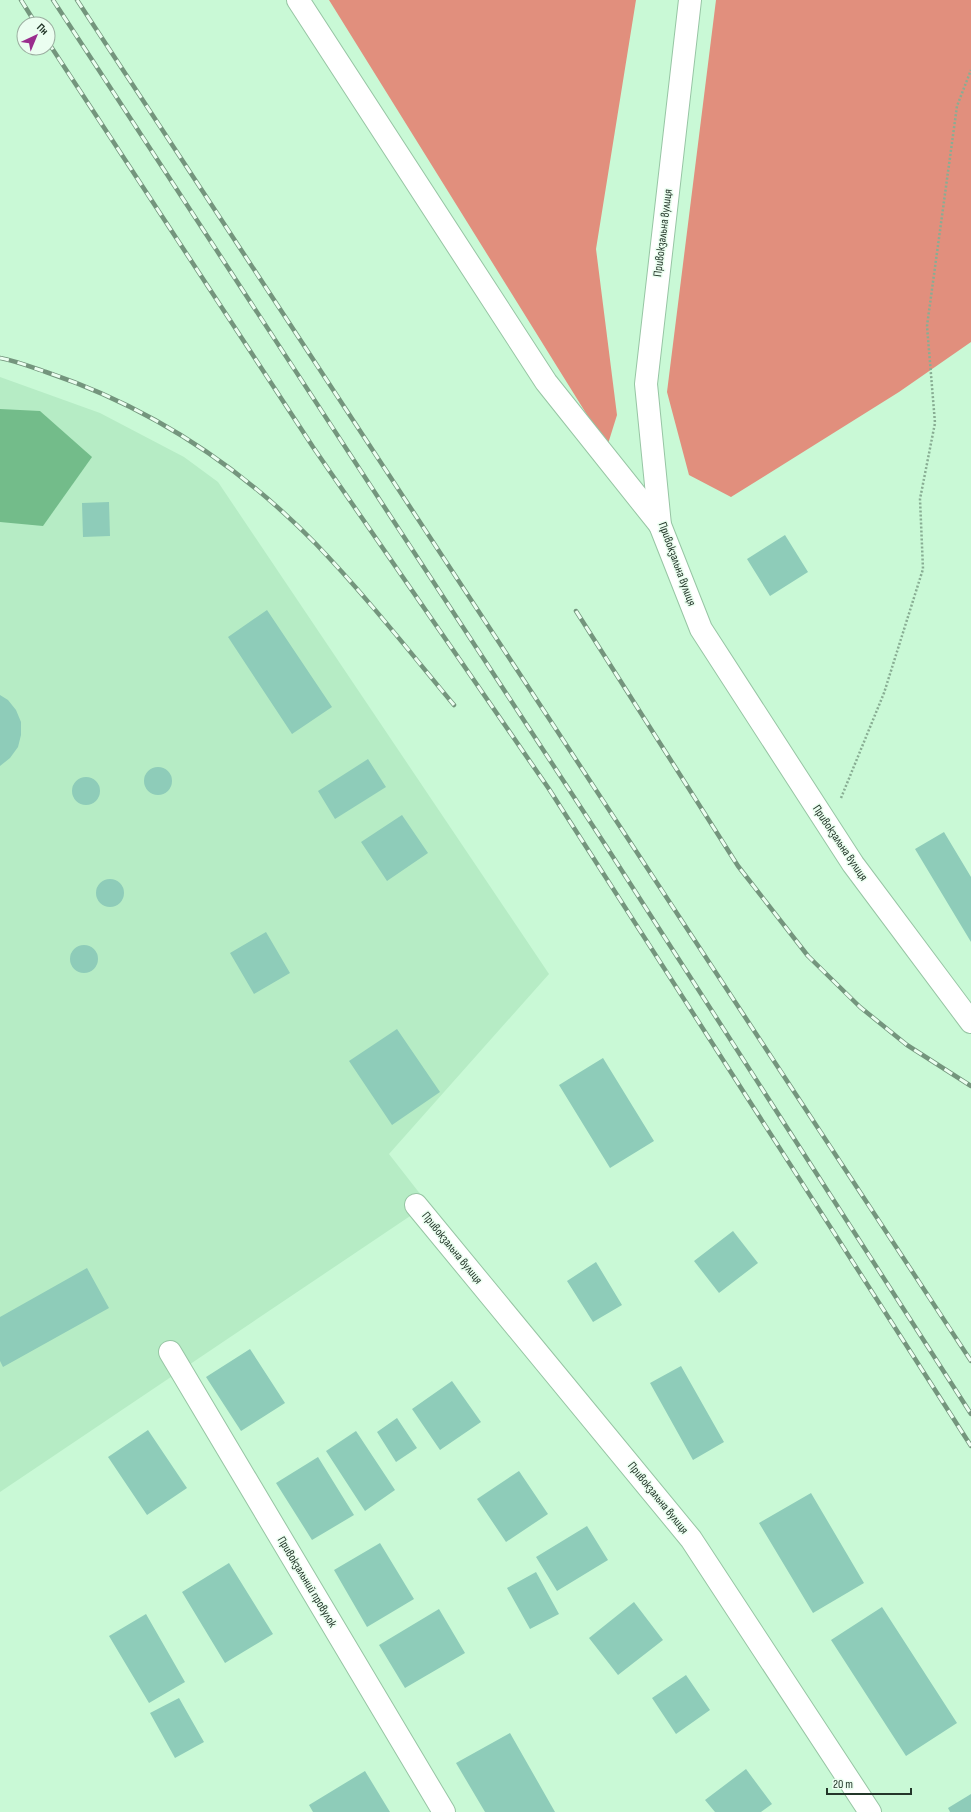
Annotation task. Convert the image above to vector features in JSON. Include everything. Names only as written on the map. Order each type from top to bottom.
[{"type":"street","points":[[298,0],[546,382],[660,525]]},
{"type":"street","name":"Привокзальна вулиця","points":[[690,0],[646,384],[660,525],[701,629],[853,864],[971,1022]]},
{"type":"street","name":"Привокзальна вулиця","points":[[416,1205],[692,1539],[870,1812]]},
{"type":"street","name":"Привокзальний провулок","points":[[170,1352],[444,1812]]},
{"type":"path","points":[[829,827],[884,693],[923,569],[920,499],[935,423],[927,326],[957,106],[971,70]]},
{"type":"shaded area","points":[[329,0],[636,0],[596,249],[617,415],[607,447]]},
{"type":"shaded area","points":[[716,0],[971,0],[971,342],[899,392],[731,497],[689,475],[667,392]]},
{"type":"shaded area","points":[[0,377],[100,413],[184,457],[218,482],[549,974],[389,1154],[428,1204],[0,1492]]},
{"type":"shaded area","points":[[0,409],[40,411],[92,457],[43,526],[0,522]]},
{"type":"building","points":[[109,502],[110,536],[83,537],[82,503]]},
{"type":"building","points":[[785,535],[808,572],[770,596],[747,559]]},
{"type":"building","points":[[267,610],[332,707],[292,734],[228,637]]},
{"type":"building","points":[[0,695],[8,700],[16,710],[21,722],[21,735],[18,747],[10,758],[0,766]]},
{"type":"building","points":[[368,759],[386,787],[335,819],[318,791]]},
{"type":"building","points":[[158,767],[164,768],[168,771],[171,775],[171,787],[168,791],[164,794],[158,795],[152,794],[148,791],[145,787],[144,781],[145,775],[148,771],[152,768]]},
{"type":"building","points":[[86,777],[92,778],[96,781],[99,785],[99,797],[96,801],[92,804],[86,805],[80,804],[76,801],[73,797],[72,791],[73,785],[76,781],[80,778]]},
{"type":"building","points":[[402,815],[428,853],[387,881],[361,842]]},
{"type":"building","points":[[944,832],[971,877],[971,942],[915,849]]},
{"type":"building","points":[[110,879],[116,880],[120,883],[123,887],[123,899],[120,903],[116,906],[110,907],[104,906],[100,903],[97,899],[96,893],[97,887],[100,883],[104,880]]},
{"type":"building","points":[[266,932],[290,973],[254,994],[230,953]]},
{"type":"building","points":[[84,945],[90,946],[94,949],[97,953],[97,965],[94,969],[90,972],[84,973],[78,972],[74,969],[71,965],[70,959],[71,953],[74,949],[78,946]]},
{"type":"building","points":[[397,1029],[440,1092],[392,1125],[349,1061]]},
{"type":"building","points":[[603,1058],[654,1141],[610,1168],[559,1085]]},
{"type":"building","points":[[733,1231],[758,1263],[719,1293],[694,1261]]},
{"type":"building","points":[[596,1262],[622,1305],[593,1322],[567,1281]]},
{"type":"building","points":[[87,1268],[109,1308],[3,1367],[0,1361],[0,1317]]},
{"type":"building","points":[[250,1349],[285,1403],[241,1431],[206,1377]]},
{"type":"building","points":[[681,1366],[724,1442],[693,1460],[650,1383]]},
{"type":"building","points":[[452,1381],[481,1422],[440,1450],[412,1409]]},
{"type":"building","points":[[397,1418],[417,1448],[396,1462],[377,1432]]},
{"type":"building","points":[[148,1430],[187,1488],[147,1515],[108,1457]]},
{"type":"building","points":[[356,1431],[395,1490],[365,1511],[326,1451]]},
{"type":"building","points":[[318,1457],[354,1515],[312,1540],[276,1483]]},
{"type":"building","points":[[519,1471],[548,1514],[506,1542],[477,1499]]},
{"type":"building","points":[[811,1493],[864,1583],[813,1613],[759,1523]]},
{"type":"building","points":[[587,1526],[608,1560],[557,1591],[536,1557]]},
{"type":"building","points":[[380,1543],[414,1599],[367,1627],[334,1570]]},
{"type":"building","points":[[229,1563],[273,1634],[225,1663],[182,1592]]},
{"type":"building","points":[[536,1572],[559,1614],[530,1629],[507,1588]]},
{"type":"building","points":[[634,1602],[663,1640],[618,1675],[589,1638]]},
{"type":"building","points":[[882,1607],[957,1723],[906,1756],[831,1640]]},
{"type":"building","points":[[439,1609],[465,1653],[405,1688],[379,1645]]},
{"type":"building","points":[[146,1614],[185,1682],[149,1703],[109,1636]]},
{"type":"building","points":[[686,1675],[710,1710],[676,1734],[652,1698]]},
{"type":"building","points":[[179,1698],[204,1742],[175,1758],[150,1713]]},
{"type":"building","points":[[510,1733],[555,1812],[485,1812],[456,1763]]},
{"type":"building","points":[[746,1769],[772,1804],[761,1812],[715,1812],[705,1800]]},
{"type":"building","points":[[365,1771],[390,1812],[313,1812],[309,1805]]},
{"type":"building","points":[[971,1794],[971,1812],[950,1812],[948,1808]]},
{"type":"railway","points":[[21,0],[31,16]]},
{"type":"railway","points":[[53,0],[606,846],[971,1414]]},
{"type":"railway","points":[[77,0],[971,1361]]},
{"type":"railway","points":[[56,54],[313,447],[549,789],[971,1446]]},
{"type":"railway","points":[[0,358],[18,362],[84,386],[121,403],[157,421],[192,442],[225,465],[256,489],[316,544],[369,603],[454,705]]},
{"type":"railway","points":[[576,611],[738,866],[808,956],[860,1007],[907,1045],[971,1086]]}]
